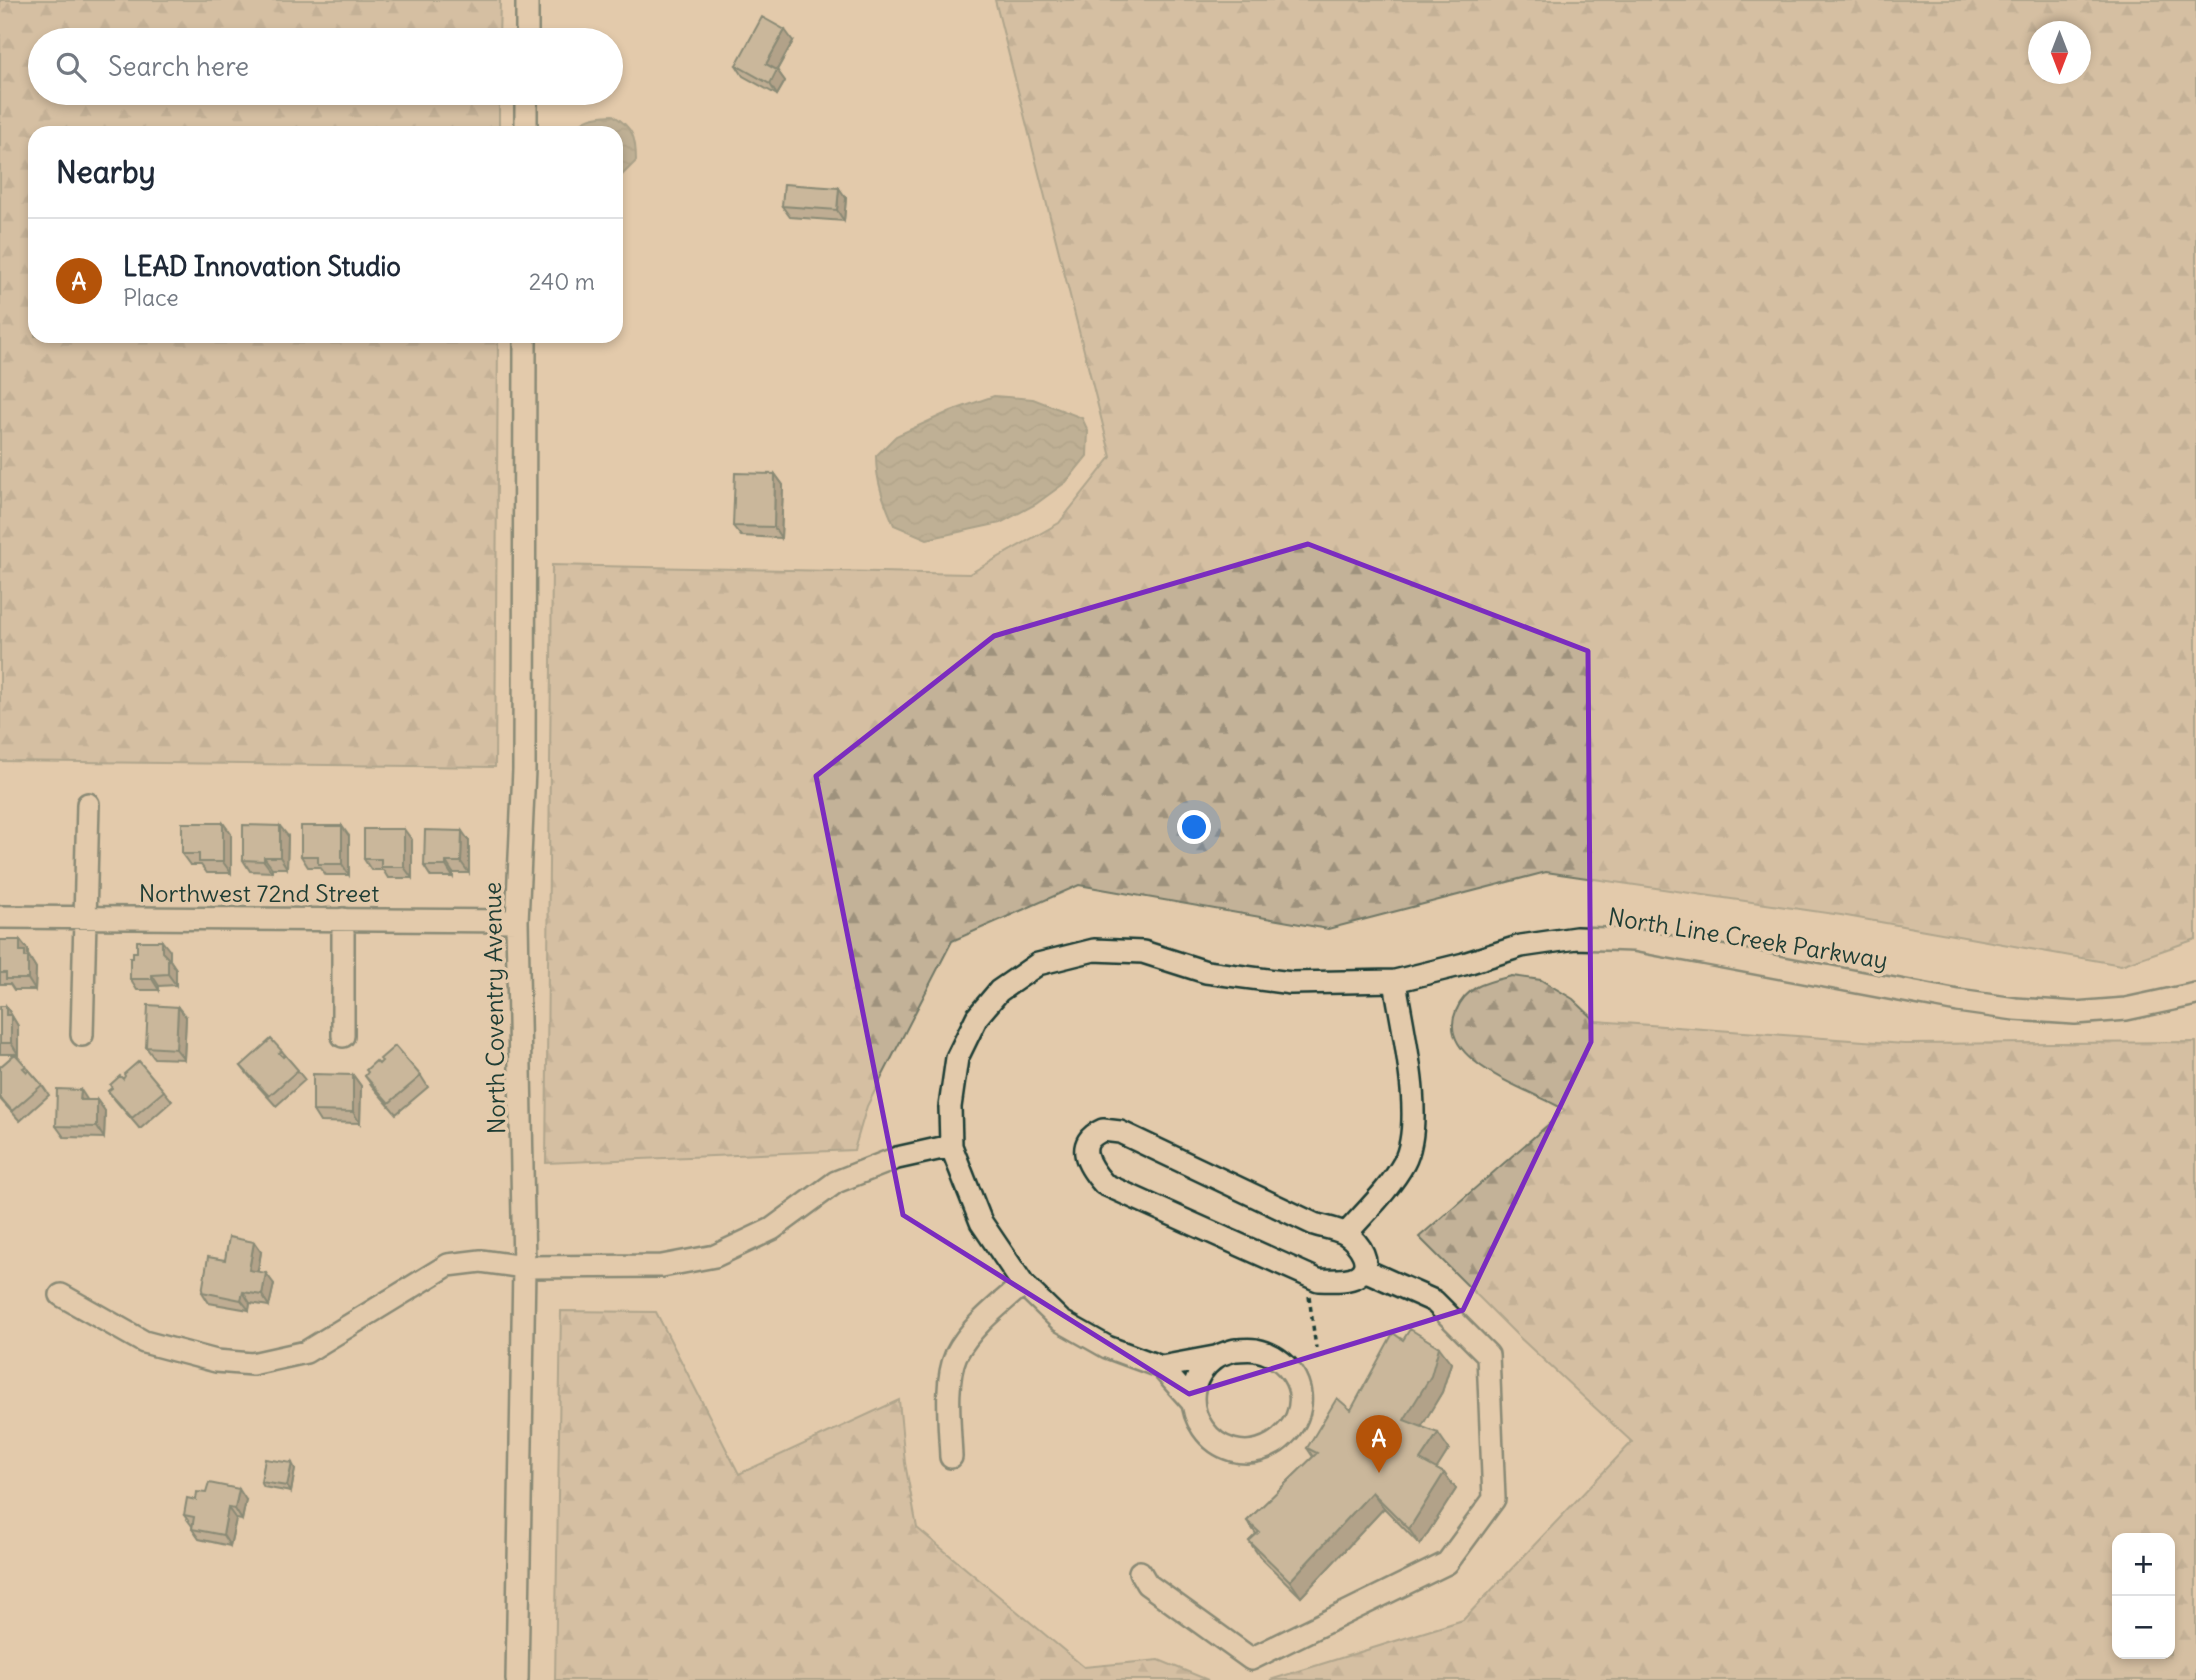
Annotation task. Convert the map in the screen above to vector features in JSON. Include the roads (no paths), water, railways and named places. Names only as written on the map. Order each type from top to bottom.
[{"type":"street","points":[[527,0],[527,28]]},
{"type":"street","points":[[526,105],[526,126]]},
{"type":"street","name":"North Coventry Avenue","points":[[517,1680],[524,1267],[517,921],[524,770],[525,343]]},
{"type":"street","points":[[82,1035],[88,804]]},
{"type":"street","name":"Northwest 72nd Street","points":[[0,917],[517,921]]},
{"type":"street","points":[[343,919],[343,1036]]},
{"type":"street","name":"North Line Creek Parkway","points":[[1161,1367],[1107,1347],[1061,1321],[1023,1284],[981,1222],[951,1146],[950,1107],[957,1058],[977,1017],[999,991],[1038,964],[1094,950],[1143,952],[1206,972],[1291,983],[1395,981],[1521,946],[1576,938],[1634,940],[1958,1001],[2015,1009],[2075,1013],[2126,1009],[2196,993]]},
{"type":"street","points":[[1346,1234],[1384,1194],[1405,1161],[1415,1123],[1395,981]]},
{"type":"street","points":[[1103,1130],[1120,1132],[1314,1224],[1346,1234],[1360,1247],[1365,1258],[1364,1269],[1356,1277],[1318,1280],[1104,1184],[1090,1168],[1087,1144],[1094,1134],[1103,1130]]},
{"type":"street","points":[[61,1295],[144,1342],[216,1361],[252,1364],[306,1352],[448,1265],[481,1261],[524,1267],[662,1266],[715,1255],[772,1229],[836,1182],[897,1158],[951,1146]]},
{"type":"street","points":[[1140,1572],[1147,1584],[1251,1659],[1447,1563],[1494,1499],[1488,1355],[1434,1301],[1371,1273]]},
{"type":"street","points":[[951,1457],[950,1393],[956,1355],[973,1330],[1023,1284]]},
{"type":"street","points":[[1161,1367],[1216,1357],[1234,1350],[1255,1350],[1274,1356],[1290,1368],[1302,1399],[1297,1419],[1276,1443],[1257,1452],[1240,1452],[1219,1444],[1206,1434],[1196,1421],[1194,1387],[1201,1372],[1216,1357]]},
{"type":"street","points":[[1161,1367],[1193,1403]]},
{"type":"water","points":[[613,115],[625,124],[634,139],[636,161],[623,174],[623,126],[578,126],[590,118]]},
{"type":"water","points":[[994,396],[1033,399],[1082,418],[1088,431],[1087,456],[1066,482],[1036,504],[1000,523],[927,539],[894,525],[881,492],[876,456],[896,436],[951,411]]},
{"type":"place","name":"LEAD Innovation Studio","points":[[1379,1473]]}]
